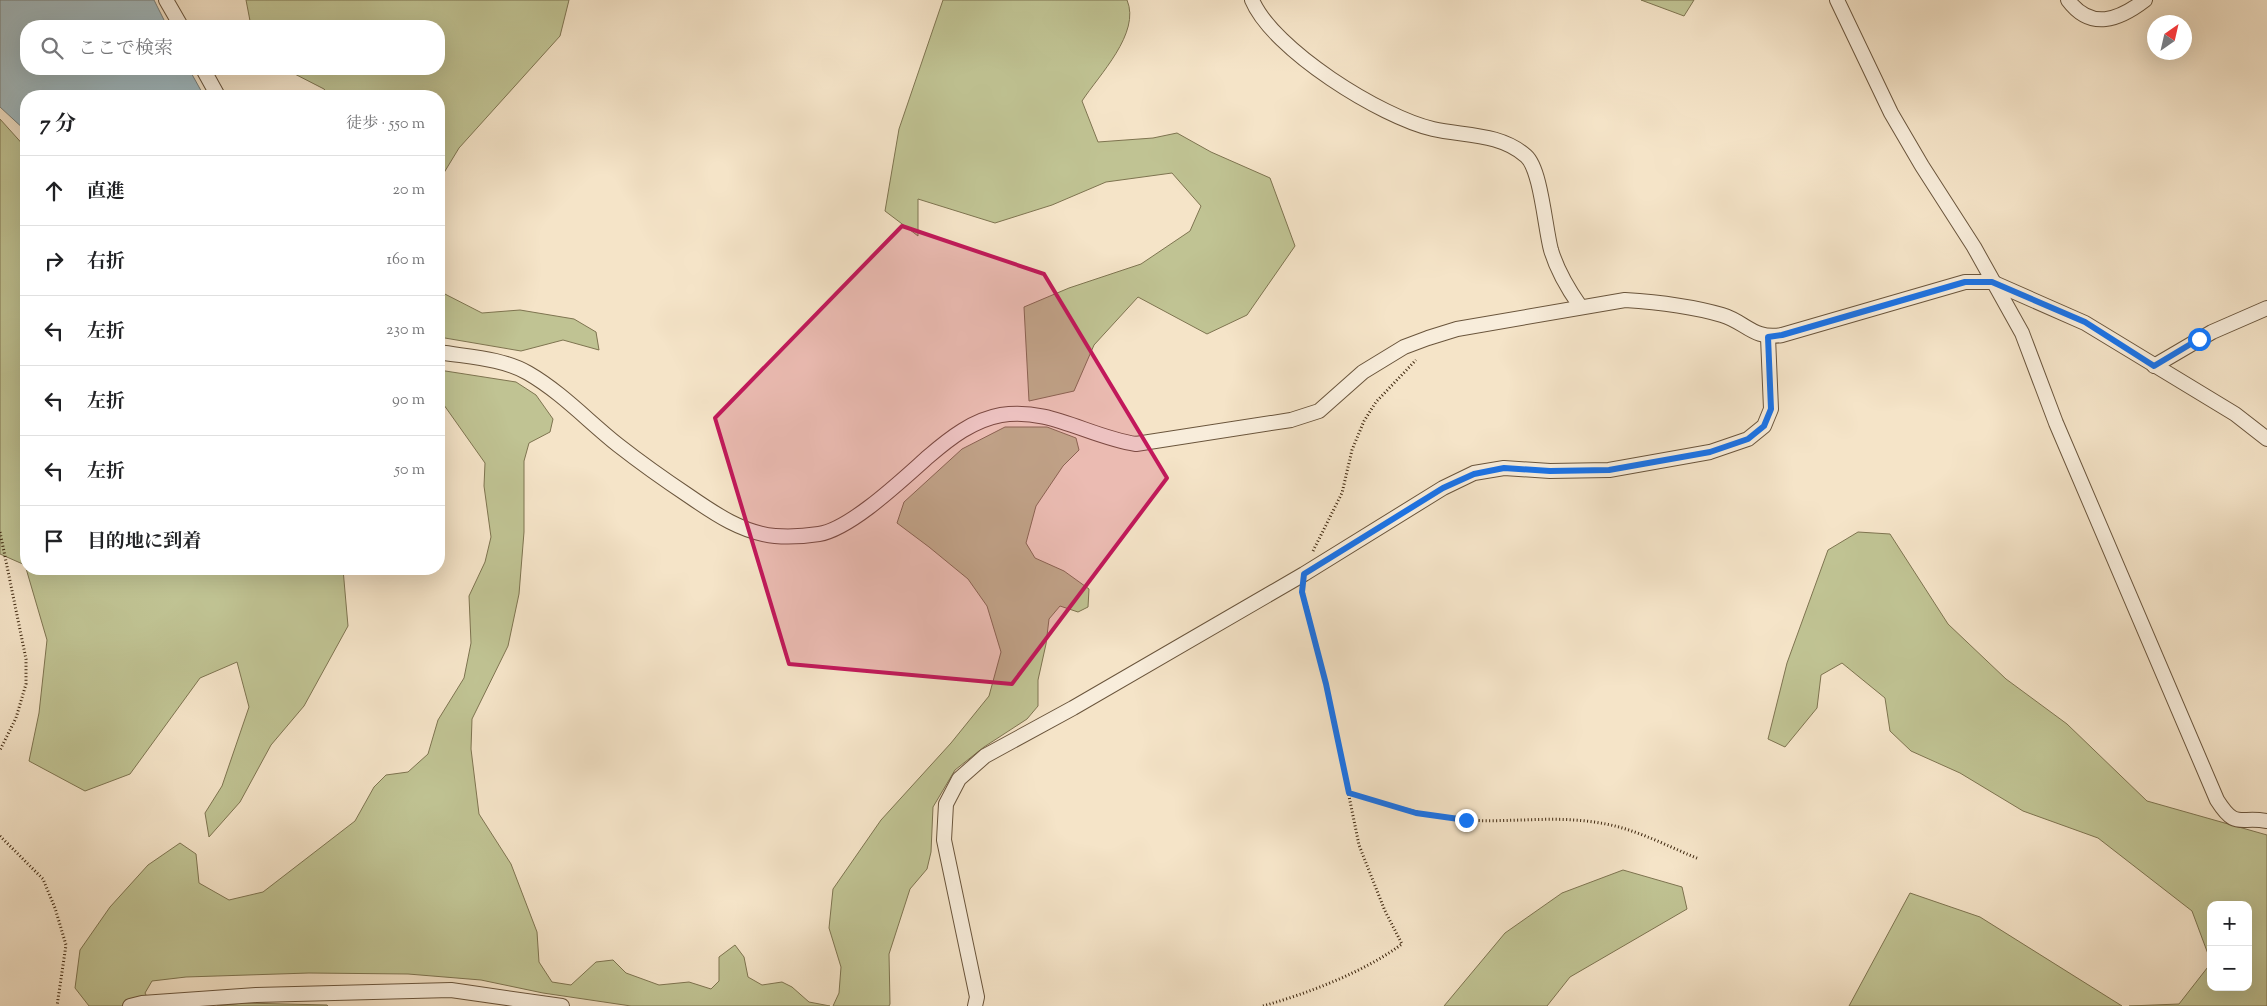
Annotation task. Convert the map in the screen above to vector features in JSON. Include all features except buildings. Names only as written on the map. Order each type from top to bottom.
[{"type":"street","points":[[166,0],[178,20]]},
{"type":"street","points":[[1252,0],[1277,34],[1309,63],[1347,90],[1431,128],[1501,141],[1513,146],[1528,157],[1536,176],[1551,250],[1562,279],[1580,306]]},
{"type":"street","points":[[1837,0],[1891,113],[1922,166],[1974,247],[2022,333],[2056,423],[2217,800],[2226,814],[2240,822],[2267,821]]},
{"type":"street","points":[[2068,0],[2074,8],[2090,19],[2110,20],[2145,0]]},
{"type":"street","points":[[206,75],[215,90]]},
{"type":"street","points":[[445,353],[509,364],[527,372],[551,388],[618,445],[710,511],[743,528],[775,536],[820,534],[854,518],[970,425],[1000,416],[1032,413],[1066,422],[1117,442],[1136,444],[1291,420],[1319,411],[1364,372],[1404,347],[1428,338],[1457,329],[1580,306],[1626,300],[1652,302],[1724,315],[1754,333],[1768,337],[1782,335],[1965,282],[1992,282],[2085,322],[2235,414],[2267,439]]},
{"type":"street","points":[[2154,366],[2212,332],[2267,308]]},
{"type":"street","points":[[975,1006],[976,997],[944,840],[946,804],[959,779],[985,756],[1073,708],[1304,574],[1443,488],[1474,474],[1504,468],[1550,471],[1609,470],[1710,452],[1748,439],[1764,426],[1771,409],[1768,337]]},
{"type":"street","points":[[130,1006],[142,1003],[256,995],[451,990],[562,1006]]},
{"type":"path","points":[[1263,1006],[1296,997],[1384,957],[1402,944],[1385,911],[1358,845],[1326,684],[1302,592],[1304,574],[1315,545],[1342,494],[1352,450],[1364,421],[1376,402],[1425,350],[1428,338]]},
{"type":"path","points":[[0,532],[26,659],[26,684],[16,718],[0,750]]},
{"type":"path","points":[[1349,793],[1416,813],[1466,820],[1600,822],[1641,835],[1699,859]]},
{"type":"path","points":[[0,836],[43,880],[55,908],[66,944],[57,1006]]},
{"type":"highlighted area","points":[[902,226],[1044,274],[1167,478],[1012,684],[789,664],[715,418]]},
{"type":"green space","points":[[246,0],[569,0],[560,36],[459,148],[445,171],[445,90],[325,90],[297,75],[445,75],[445,20],[250,20]]},
{"type":"green space","points":[[943,0],[1127,0],[1130,13],[1123,40],[1082,101],[1098,142],[1153,138],[1177,133],[1211,152],[1270,178],[1295,246],[1247,315],[1207,334],[1138,297],[1094,345],[1074,391],[1029,401],[1024,307],[1069,288],[1141,264],[1190,231],[1201,206],[1172,173],[1106,182],[1052,205],[995,223],[918,199],[918,236],[885,211],[899,129]]},
{"type":"green space","points":[[1641,0],[1694,0],[1684,16]]},
{"type":"green space","points":[[0,119],[20,141],[20,563],[0,554]]},
{"type":"green space","points":[[445,294],[482,313],[520,310],[574,319],[596,332],[599,350],[563,340],[521,351],[445,338]]},
{"type":"green space","points":[[445,371],[516,382],[536,395],[553,419],[550,432],[529,443],[524,461],[524,532],[519,594],[508,646],[472,719],[471,749],[479,814],[511,864],[537,932],[539,962],[552,982],[571,985],[596,962],[613,960],[626,973],[659,985],[689,982],[711,989],[719,981],[719,957],[735,945],[744,957],[748,977],[762,985],[782,982],[792,987],[809,1002],[830,1006],[631,1006],[543,993],[481,980],[408,974],[309,973],[186,977],[152,981],[145,993],[152,1006],[89,1006],[75,988],[80,950],[110,907],[148,865],[180,843],[196,854],[199,883],[229,900],[263,892],[355,821],[374,787],[386,775],[408,772],[428,754],[438,720],[464,678],[471,643],[469,596],[485,562],[491,537],[484,486],[485,463],[445,406]]},
{"type":"green space","points":[[1005,427],[1047,427],[1076,438],[1079,450],[1063,466],[1036,506],[1026,543],[1035,558],[1064,571],[1089,589],[1088,607],[1078,612],[1060,606],[1049,619],[1038,680],[1038,706],[1027,719],[984,747],[955,770],[933,807],[931,852],[927,869],[910,889],[889,954],[889,1006],[833,1006],[839,993],[841,967],[829,928],[833,889],[881,820],[951,743],[989,696],[1001,652],[987,606],[968,579],[897,523],[904,502],[962,449]]},
{"type":"green space","points":[[1858,532],[1890,534],[1948,624],[2006,679],[2067,724],[2147,801],[2267,835],[2267,1006],[2129,1006],[2179,1004],[2207,968],[2207,991],[2252,991],[2252,901],[2207,901],[2207,951],[2192,911],[2098,838],[2023,811],[1960,773],[1911,751],[1890,731],[1885,698],[1842,663],[1821,675],[1817,708],[1785,747],[1768,739],[1787,663],[1828,550]]},
{"type":"green space","points":[[28,575],[344,575],[348,626],[304,706],[271,745],[240,802],[209,837],[205,813],[222,786],[249,707],[237,662],[200,678],[130,774],[85,791],[29,761],[39,713],[47,640]]},
{"type":"green space","points":[[1623,870],[1682,887],[1687,909],[1570,977],[1547,1006],[1444,1006],[1505,933],[1562,893]]},
{"type":"green space","points":[[1910,893],[1980,917],[2122,1006],[1849,1006]]},
{"type":"green space","points":[[243,1003],[327,1005],[328,1006],[217,1006]]},
{"type":"water","points":[[0,0],[154,0],[164,20],[20,20],[20,75],[192,75],[201,90],[20,90],[20,125],[0,107]]},
{"type":"route","points":[[1466,820],[1416,813],[1349,793],[1326,684],[1302,592],[1304,574],[1443,488],[1474,474],[1504,468],[1550,471],[1609,470],[1710,452],[1748,439],[1764,426],[1771,409],[1768,337],[1782,335],[1965,282],[1992,282],[2085,322],[2154,366],[2199,339]]}]
